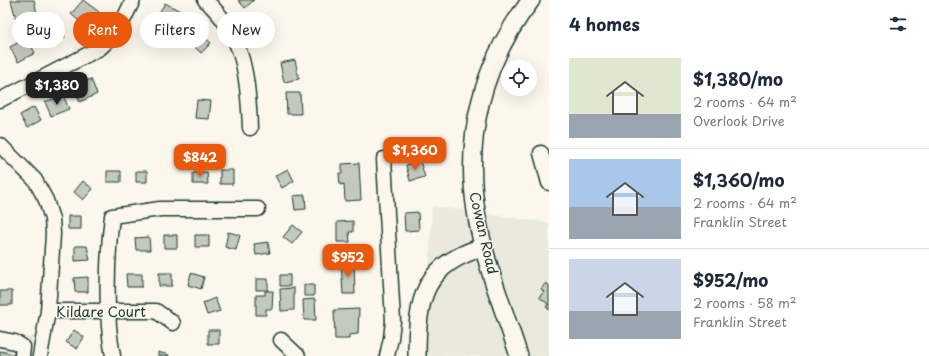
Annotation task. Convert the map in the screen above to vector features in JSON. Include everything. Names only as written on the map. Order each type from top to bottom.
[{"type":"main road","name":"Cowan Road","points":[[519,356],[484,247],[473,191],[472,143],[475,123],[485,82],[493,61],[517,17],[531,0]]},
{"type":"main road","points":[[417,356],[420,308],[426,288],[432,277],[440,268],[457,256],[484,247]]},
{"type":"street","points":[[0,100],[100,48],[118,31],[133,0]]},
{"type":"street","points":[[205,0],[213,7],[230,30],[243,60],[248,86],[250,128]]},
{"type":"street","points":[[0,145],[35,180],[49,208],[53,234],[48,311],[40,356]]},
{"type":"street","points":[[541,153],[549,183]]},
{"type":"street","points":[[384,159],[393,321],[387,356]]},
{"type":"street","points":[[113,356],[110,341],[109,311],[110,235],[112,216],[160,209],[258,209]]},
{"type":"street","name":"Kildare Court","points":[[48,311],[156,311],[173,323]]},
{"type":"street","points":[[0,339],[15,342],[23,347],[22,356]]},
{"type":"street","points":[[281,340],[298,356]]},
{"type":"shaded area","points":[[432,206],[549,223],[549,356],[425,356]]},
{"type":"shaded area","points":[[0,336],[49,337],[44,356],[0,356]]},
{"type":"building","points":[[11,0],[34,0],[37,12],[14,12]]},
{"type":"building","points":[[83,0],[99,12],[73,12],[73,16],[71,14]]},
{"type":"building","points":[[238,0],[254,0],[245,8]]},
{"type":"building","points":[[165,3],[182,12],[160,12]]},
{"type":"building","points":[[10,47],[32,48],[35,53],[18,62]]},
{"type":"building","points":[[196,48],[206,48],[201,53]]},
{"type":"building","points":[[295,60],[299,79],[284,82],[280,63]]},
{"type":"building","points":[[91,79],[97,94],[80,102],[73,87]]},
{"type":"building","points":[[286,93],[300,93],[301,114],[287,114]]},
{"type":"building","points":[[63,95],[69,109],[51,116],[45,102]]},
{"type":"building","points":[[197,100],[211,101],[209,119],[195,118]]},
{"type":"building","points":[[34,107],[41,120],[27,128],[20,115]]},
{"type":"building","points":[[420,161],[425,177],[410,181],[406,165]]},
{"type":"building","points":[[359,163],[361,200],[345,201],[344,184],[340,185],[339,173],[342,173],[342,164]]},
{"type":"building","points":[[288,169],[294,181],[282,188],[275,176]]},
{"type":"building","points":[[220,170],[233,170],[233,184],[220,184]]},
{"type":"building","points":[[107,171],[121,171],[121,182],[107,182]]},
{"type":"building","points":[[136,171],[147,171],[147,182],[136,182]]},
{"type":"building","points":[[207,172],[208,184],[193,184],[193,173]]},
{"type":"building","points":[[83,181],[93,189],[83,200],[74,192]]},
{"type":"building","points":[[305,195],[306,209],[295,210],[293,196]]},
{"type":"building","points":[[418,212],[419,230],[405,231],[404,213]]},
{"type":"building","points":[[68,216],[81,216],[81,229],[68,229]]},
{"type":"building","points":[[353,221],[353,232],[349,232],[350,242],[337,242],[337,222]]},
{"type":"building","points":[[293,225],[302,232],[292,244],[283,237]]},
{"type":"building","points":[[228,232],[240,235],[236,250],[225,247]]},
{"type":"building","points":[[164,235],[177,235],[177,248],[164,248]]},
{"type":"building","points":[[195,235],[209,235],[209,247],[195,247]]},
{"type":"building","points":[[149,237],[150,250],[136,250],[135,238]]},
{"type":"building","points":[[268,242],[270,253],[256,255],[254,244]]},
{"type":"building","points":[[75,246],[87,246],[90,260],[75,261]]},
{"type":"building","points":[[354,262],[355,294],[343,294],[341,263]]},
{"type":"building","points":[[159,273],[172,273],[172,286],[159,286]]},
{"type":"building","points":[[191,273],[204,277],[201,289],[188,285]]},
{"type":"building","points":[[126,274],[142,274],[142,287],[127,287]]},
{"type":"building","points":[[280,275],[290,275],[290,286],[280,286]]},
{"type":"building","points":[[88,277],[88,292],[75,292],[74,278]]},
{"type":"building","points":[[256,279],[268,279],[268,290],[256,290]]},
{"type":"building","points":[[546,283],[549,285],[549,310],[546,307],[548,304],[539,297],[544,292],[541,289]]},
{"type":"building","points":[[304,285],[314,285],[314,296],[304,296]]},
{"type":"building","points":[[294,288],[294,310],[281,311],[280,289]]},
{"type":"building","points":[[0,291],[12,291],[12,305],[0,305]]},
{"type":"building","points":[[265,291],[273,291],[272,309],[266,309],[266,315],[256,315],[256,295],[265,295]]},
{"type":"building","points":[[215,298],[220,311],[207,315],[203,303]]},
{"type":"building","points":[[315,299],[316,320],[304,320],[303,300]]},
{"type":"building","points":[[359,309],[358,334],[349,335],[349,339],[335,339],[334,310]]},
{"type":"building","points":[[74,330],[84,337],[77,349],[66,342]]},
{"type":"building","points":[[208,330],[219,330],[219,344],[208,344]]},
{"type":"building","points":[[0,351],[18,355],[18,356],[0,356]]},
{"type":"building","points":[[158,352],[169,355],[169,356],[158,356]]}]
